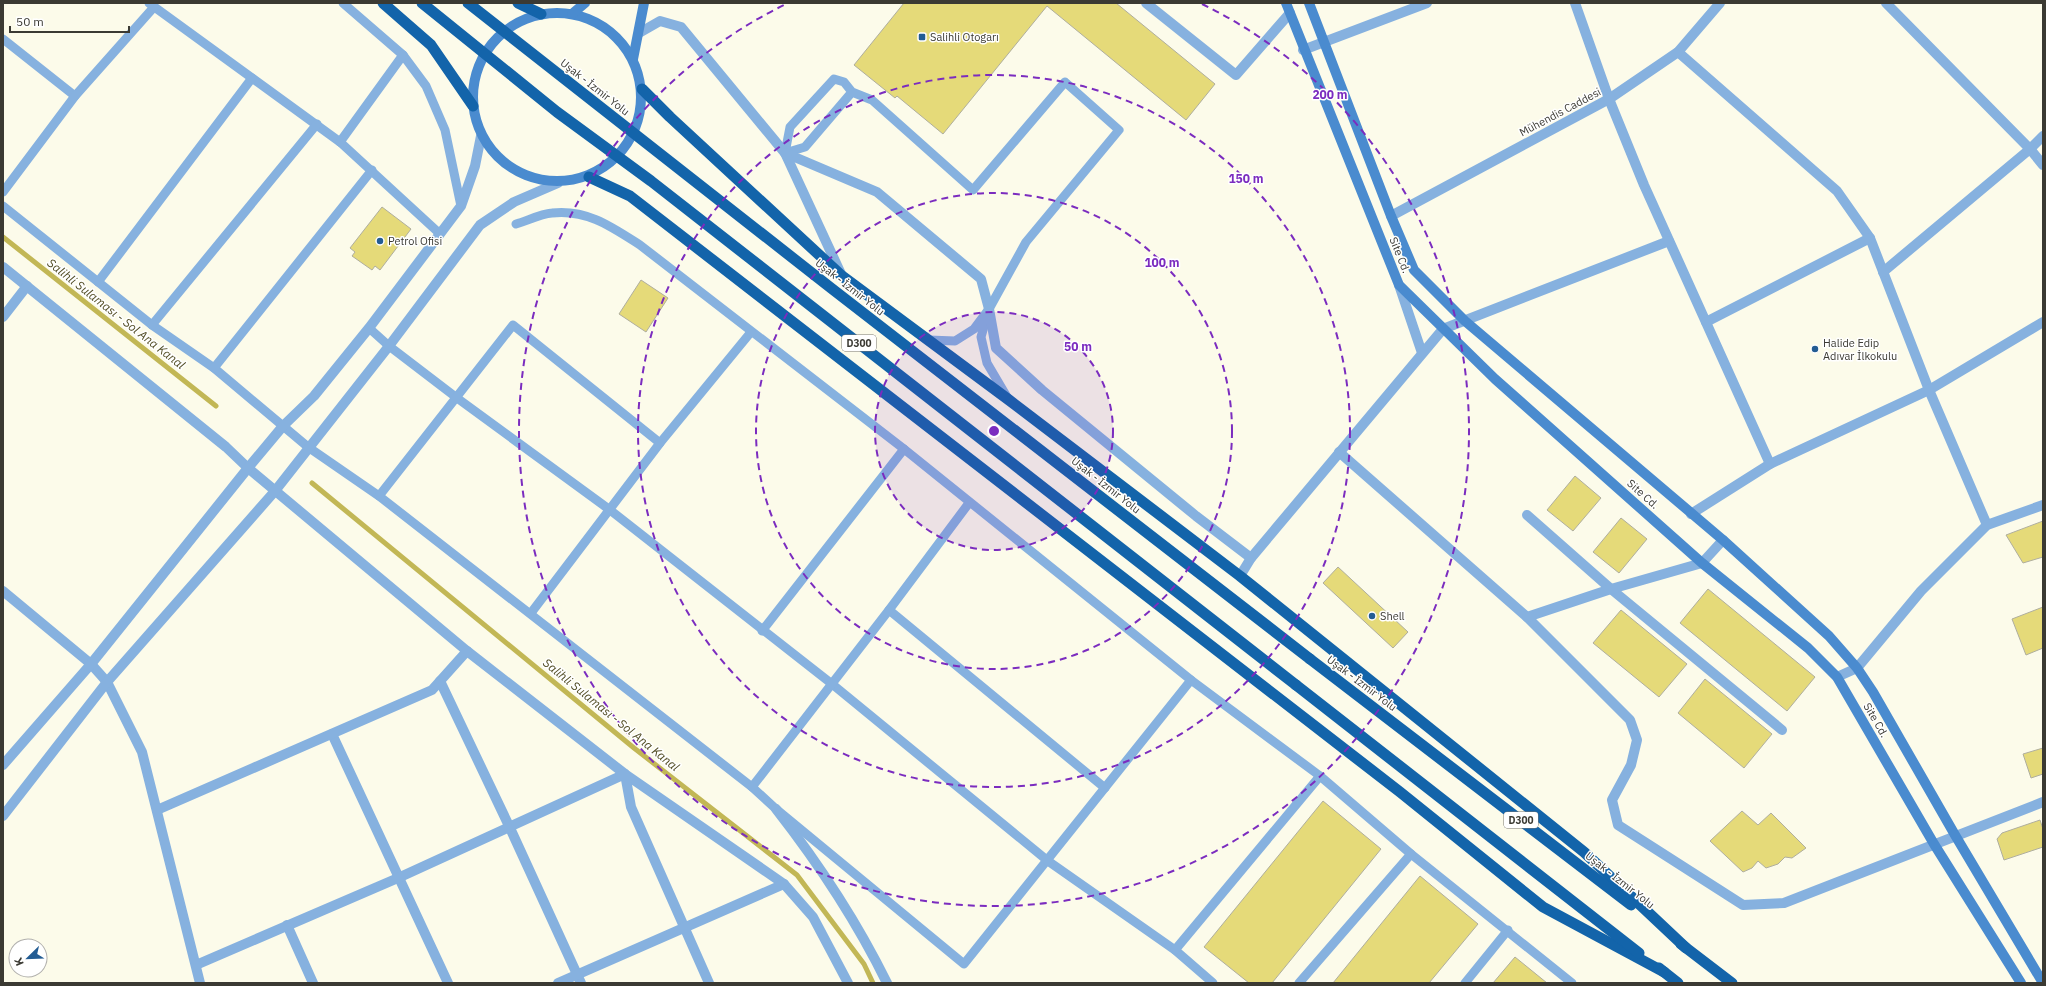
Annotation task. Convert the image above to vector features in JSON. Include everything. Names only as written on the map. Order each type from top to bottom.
[{"type":"highway","points":[[383,3],[431,45],[473,106]]},
{"type":"highway","name":"D300","points":[[422,3],[557,112],[651,181],[1678,983]]},
{"type":"highway","name":"Uşak - İzmir Yolu","points":[[468,3],[818,278],[1732,983]]},
{"type":"highway","points":[[518,3],[541,14]]},
{"type":"highway","points":[[642,89],[670,117],[842,276],[1009,400],[1240,576],[1584,852],[1686,948]]},
{"type":"highway","points":[[589,177],[630,196],[1400,792],[1543,907],[1664,972]]},
{"type":"main road","points":[[572,14],[585,3]]},
{"type":"main road","points":[[633,58],[644,3]]},
{"type":"main road","name":"Site Cd.","points":[[1286,3],[1303,50],[1399,285],[1495,379],[1702,563],[1808,648],[1837,677],[1934,844],[2021,983]]},
{"type":"main road","name":"Site Cd.","points":[[1309,3],[1391,216],[1414,270],[1465,321],[1723,540],[1829,636],[1857,668],[1873,692],[1955,835],[2043,983]]},
{"type":"main road","points":[[541,14],[572,14],[597,22],[618,38],[633,58],[639,73],[642,89],[640,116],[630,142],[612,163],[589,177],[558,183],[527,177],[501,161],[481,136],[473,106],[475,74],[489,46],[512,25],[541,14]]},
{"type":"street","points":[[1146,3],[1236,75],[1290,13]]},
{"type":"street","points":[[1303,50],[1426,3]]},
{"type":"street","points":[[1575,3],[1609,99],[1669,241],[1770,464]]},
{"type":"street","name":"Mühendis Caddesi","points":[[1391,216],[1609,99],[1678,52],[1720,3]]},
{"type":"street","points":[[1886,3],[2030,149],[2043,165]]},
{"type":"street","points":[[639,33],[660,21],[681,27],[785,153],[842,276]]},
{"type":"street","points":[[1678,52],[1837,191],[1870,238],[1929,390],[1987,525]]},
{"type":"street","points":[[3,765],[90,664],[283,426],[314,396],[369,328],[439,233],[461,206],[475,166],[481,136]]},
{"type":"street","points":[[1883,272],[2030,149],[2043,136]]},
{"type":"street","points":[[785,153],[877,192],[981,279],[989,309],[996,348],[1048,395],[1196,516],[1251,558]]},
{"type":"street","points":[[3,816],[107,682],[275,491],[308,447],[389,346],[480,225],[514,202],[558,183]]},
{"type":"street","points":[[1706,322],[1870,238]]},
{"type":"street","points":[[1240,576],[1251,558],[1422,352],[1443,329],[1669,241]]},
{"type":"street","points":[[3,267],[226,447],[275,491],[467,651],[625,774],[784,884],[814,917],[848,983]]},
{"type":"street","points":[[1399,285],[1422,352]]},
{"type":"street","points":[[3,316],[27,286]]},
{"type":"street","points":[[1691,514],[1770,464],[1929,390],[2043,322]]},
{"type":"street","points":[[1339,452],[1527,617],[1630,720],[1638,740],[1631,765],[1612,800],[1618,825],[1742,905],[1784,903],[1955,835],[2043,802]]},
{"type":"street","points":[[1837,677],[1857,668],[1921,591],[1987,525],[2043,505]]},
{"type":"street","points":[[1528,515],[1611,589],[1782,730]]},
{"type":"street","points":[[1527,617],[1611,589],[1702,563],[1723,540]]},
{"type":"street","points":[[3,591],[90,664],[107,682],[142,752],[200,983]]},
{"type":"street","points":[[157,810],[432,690],[467,651]]},
{"type":"street","points":[[440,681],[510,828],[579,979]]},
{"type":"street","points":[[332,734],[448,983]]},
{"type":"street","points":[[196,965],[287,924],[398,878],[625,774]]},
{"type":"street","points":[[625,774],[631,807],[709,983]]},
{"type":"street","points":[[776,809],[816,861],[840,897],[865,938],[887,983]]},
{"type":"street","points":[[558,983],[579,979],[784,884]]},
{"type":"street","points":[[287,924],[313,983]]},
{"type":"lane","points":[[344,3],[403,55],[426,86],[445,130],[461,206]]},
{"type":"lane","points":[[3,192],[75,96],[152,5],[340,142],[439,233]]},
{"type":"lane","points":[[3,39],[75,96]]},
{"type":"lane","points":[[340,142],[403,55]]},
{"type":"lane","points":[[98,282],[252,78]]},
{"type":"lane","points":[[785,153],[790,127],[834,79],[844,82],[852,92],[872,100],[973,190],[1065,82],[1120,130],[1026,242],[989,309],[974,329],[955,341],[929,340]]},
{"type":"lane","points":[[785,153],[805,146],[852,92]]},
{"type":"lane","points":[[152,325],[317,124]]},
{"type":"lane","points":[[214,368],[372,170]]},
{"type":"lane","points":[[3,206],[152,325],[214,368],[308,447],[379,496],[531,613],[752,787],[776,809],[964,964],[1048,861],[1191,680]]},
{"type":"lane","points":[[516,224],[551,213],[574,213],[606,223],[640,245],[904,449],[1191,680],[1320,776],[1411,854],[1508,930],[1572,983]]},
{"type":"lane","points":[[989,309],[981,337],[987,363],[1009,400]]},
{"type":"lane","points":[[379,496],[513,325],[660,443]]},
{"type":"lane","points":[[369,328],[389,346],[457,398],[610,510],[762,631],[832,684],[1048,861],[1175,950],[1213,983]]},
{"type":"lane","points":[[531,613],[660,443],[751,332]]},
{"type":"lane","points":[[762,631],[904,449]]},
{"type":"lane","points":[[752,787],[970,503]]},
{"type":"lane","points":[[889,610],[1105,788]]},
{"type":"lane","points":[[1175,950],[1320,776]]},
{"type":"lane","points":[[1299,983],[1411,854]]},
{"type":"lane","points":[[1465,983],[1508,930]]},
{"type":"building","points":[[904,3],[1116,3],[1215,84],[1186,120],[1047,6],[943,134],[897,96],[895,98],[854,65]]},
{"type":"building","points":[[382,207],[411,229],[380,270],[375,266],[372,270],[352,256],[355,252],[350,248]]},
{"type":"building","points":[[641,280],[668,298],[646,332],[619,314]]},
{"type":"building","points":[[1575,476],[1601,498],[1573,531],[1547,510]]},
{"type":"building","points":[[1621,518],[1647,539],[1619,573],[1593,552]]},
{"type":"building","points":[[2043,521],[2043,557],[2023,563],[2006,535]]},
{"type":"building","points":[[1338,567],[1408,632],[1393,648],[1323,583]]},
{"type":"building","points":[[1708,589],[1815,677],[1787,711],[1680,623]]},
{"type":"building","points":[[2043,607],[2043,648],[2026,655],[2012,619]]},
{"type":"building","points":[[1621,610],[1687,664],[1659,697],[1593,643]]},
{"type":"building","points":[[1705,679],[1772,734],[1744,768],[1678,713]]},
{"type":"building","points":[[2043,748],[2043,774],[2031,778],[2023,754]]},
{"type":"building","points":[[1323,801],[1381,849],[1272,983],[1249,983],[1204,947]]},
{"type":"building","points":[[1742,811],[1758,825],[1771,813],[1806,848],[1792,858],[1785,857],[1778,864],[1766,868],[1758,861],[1752,868],[1743,872],[1710,841]]},
{"type":"building","points":[[2040,820],[2043,829],[2043,847],[2004,860],[1997,839],[2002,833]]},
{"type":"building","points":[[1420,876],[1478,924],[1429,983],[1333,983]]},
{"type":"building","points":[[1515,957],[1547,983],[1493,983]]},
{"type":"waterway","name":"Salihli Sulaması - Sol Ana Kanal","points":[[3,237],[216,406]]},
{"type":"waterway","name":"Salihli Sulaması - Sol Ana Kanal","points":[[312,483],[634,748],[797,875],[864,964],[873,983]]},
{"type":"place","name":"Salihli Otogarı","points":[[922,37]]},
{"type":"place","name":"Petrol Ofisi","points":[[380,241]]},
{"type":"place","name":"Halide Edip Adıvar İlkokulu","points":[[1815,349]]},
{"type":"place","name":"Shell","points":[[1372,616]]}]
